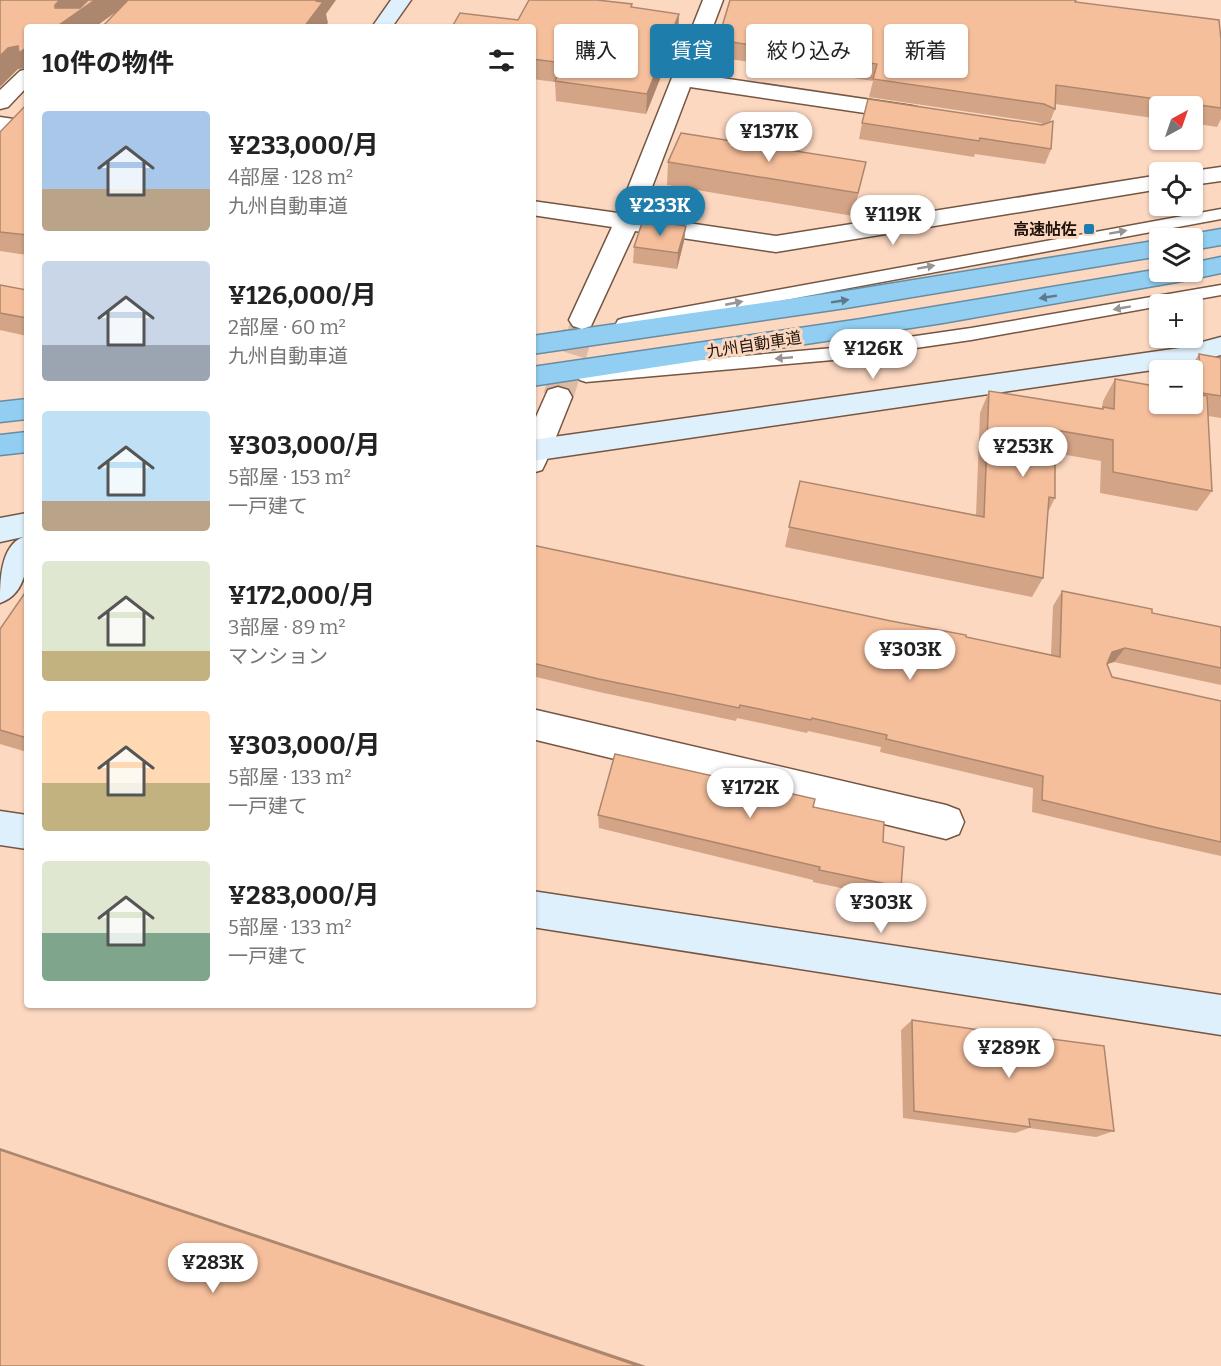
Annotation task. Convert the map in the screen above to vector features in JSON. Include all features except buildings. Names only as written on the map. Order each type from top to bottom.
[{"type":"highway","points":[[1203,240],[1221,237]]},
{"type":"highway","name":"九州自動車道","points":[[536,343],[781,310],[1044,269],[1149,250]]},
{"type":"highway","name":"九州自動車道","points":[[1203,268],[1221,265]]},
{"type":"highway","name":"九州自動車道","points":[[536,378],[829,333],[1149,279]]},
{"type":"highway","points":[[0,412],[24,409]]},
{"type":"highway","points":[[0,445],[24,442]]},
{"type":"street","points":[[384,24],[401,0]]},
{"type":"street","points":[[582,320],[626,223],[713,0]]},
{"type":"street","points":[[0,102],[24,78]]},
{"type":"street","points":[[682,79],[931,116]]},
{"type":"street","points":[[0,124],[24,128]]},
{"type":"street","points":[[1203,176],[1221,174]]},
{"type":"street","points":[[536,209],[776,244],[1149,184]]},
{"type":"street","points":[[536,454],[1180,357],[1221,346]]},
{"type":"street","points":[[536,449],[558,397]]},
{"type":"street","points":[[0,530],[24,526]]},
{"type":"street","points":[[0,590],[24,553]]},
{"type":"street","points":[[536,725],[946,822]]},
{"type":"street","points":[[0,828],[24,832]]},
{"type":"street","points":[[536,910],[1221,1015]]},
{"type":"lane","points":[[536,343],[753,299],[1221,214]]},
{"type":"lane","points":[[536,379],[833,354],[971,334],[1221,290]]},
{"type":"tunnel","points":[[578,334],[582,320]]},
{"type":"tunnel","points":[[558,397],[578,333]]},
{"type":"place","name":"高速帖佐","points":[[1089,229]]}]
